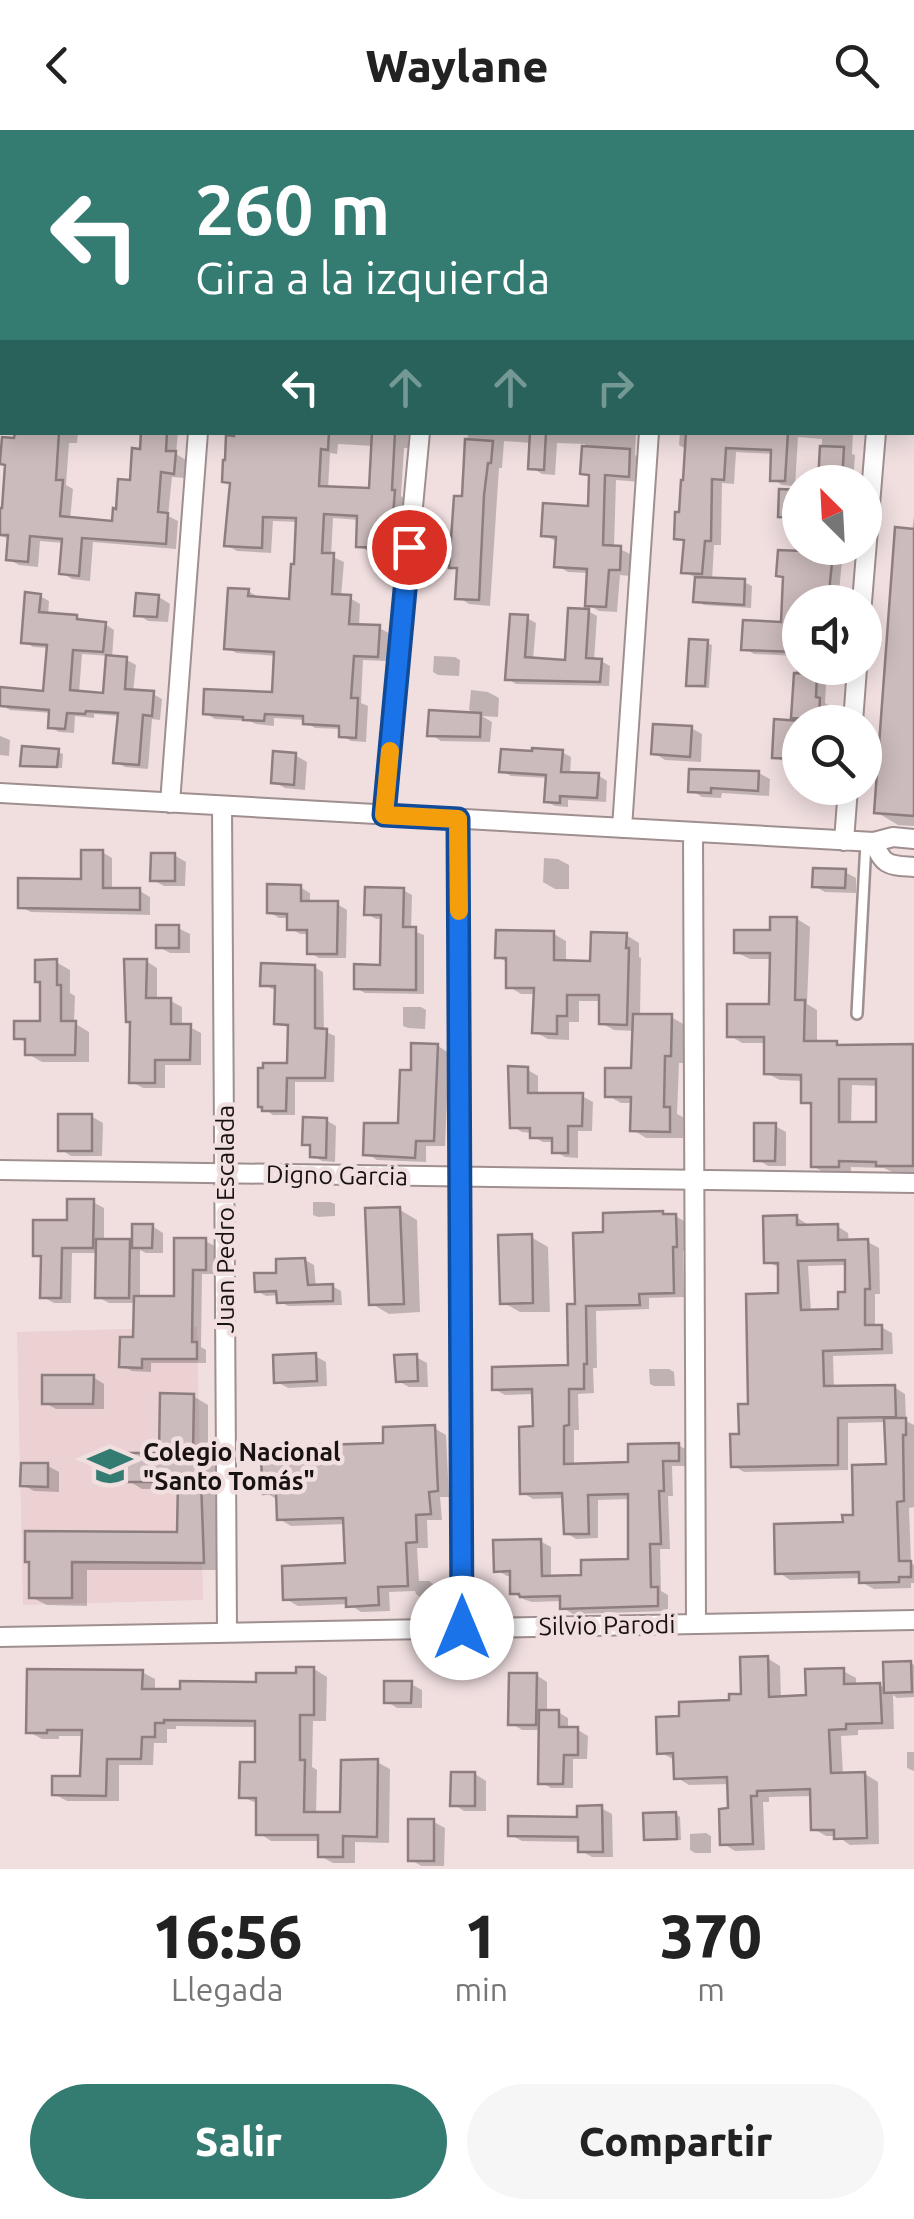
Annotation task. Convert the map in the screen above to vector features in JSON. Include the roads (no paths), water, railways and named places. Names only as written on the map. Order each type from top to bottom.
[{"type":"street","points":[[170,803],[198,435]]},
{"type":"street","points":[[384,815],[420,435]]},
{"type":"street","points":[[622,828],[649,435]]},
{"type":"street","points":[[863,585],[876,435]]},
{"type":"street","points":[[0,793],[844,841],[914,838]]},
{"type":"street","points":[[844,841],[847,805]]},
{"type":"street","name":"Juan Pedro Escalada","points":[[222,806],[228,1632]]},
{"type":"street","points":[[458,819],[462,1628]]},
{"type":"street","points":[[693,832],[696,1624]]},
{"type":"street","points":[[870,842],[889,865],[914,867]]},
{"type":"street","name":"Digno Garcia","points":[[0,1170],[914,1183]]},
{"type":"street","name":"Silvio Parodi","points":[[0,1637],[914,1620]]},
{"type":"lane","points":[[857,1014],[870,842]]},
{"type":"place","name":"Colegio Nacional \"Santo Tomás\"","points":[[110,1466]]}]
